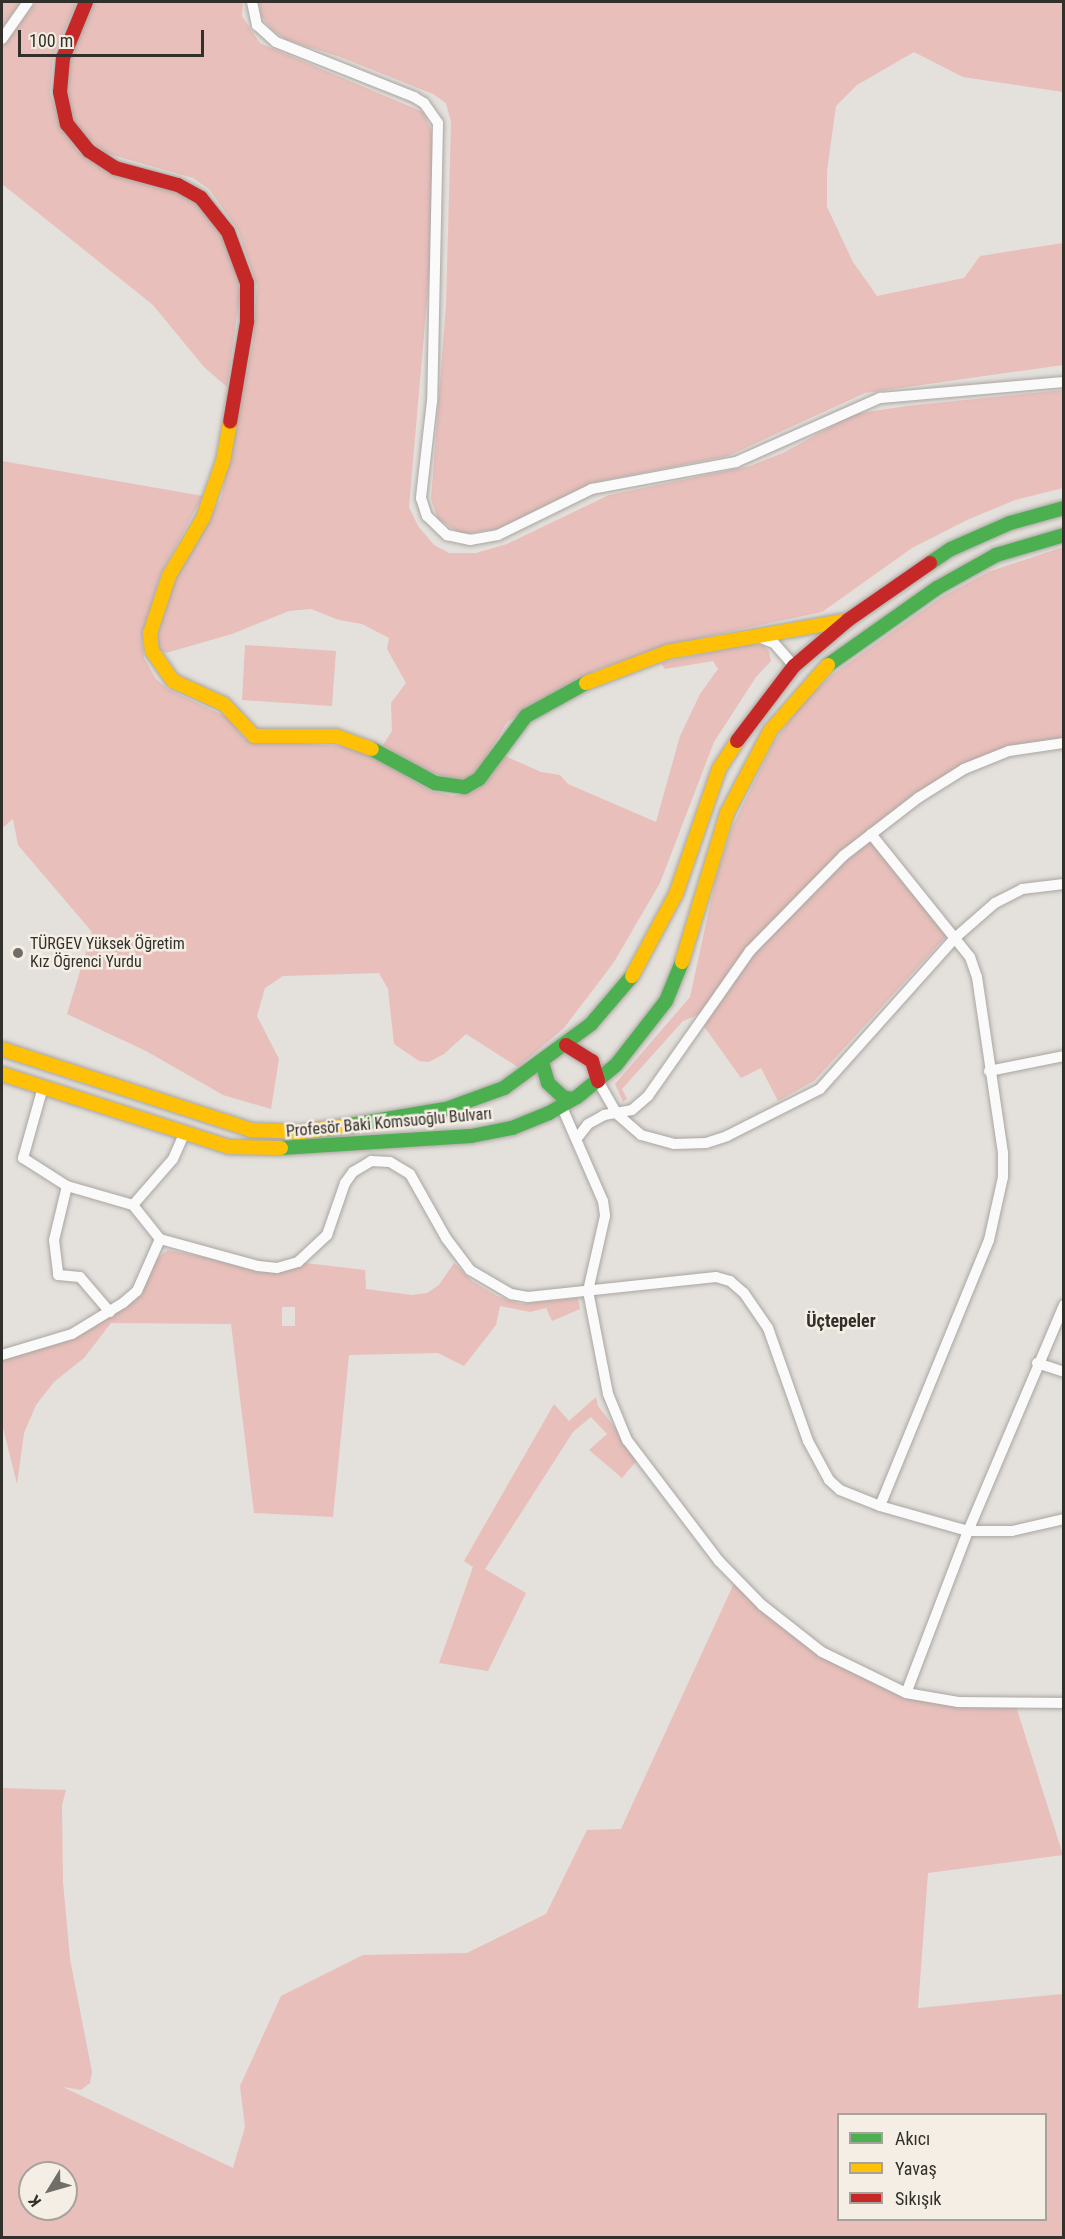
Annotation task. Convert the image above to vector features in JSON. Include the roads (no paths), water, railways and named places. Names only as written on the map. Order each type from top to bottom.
[{"type":"main road","points":[[86,2],[63,58],[60,92],[67,124],[89,151],[115,168],[178,185],[201,198],[228,232],[247,283],[248,322],[223,460],[203,519],[169,576],[150,633],[152,651],[173,681],[224,704],[254,736],[336,736],[356,740],[435,783],[465,787],[479,779],[526,716],[576,687],[667,652],[848,620]]},
{"type":"main road","name":"Profesör Baki Komsuoğlu Bulvarı","points":[[2,1049],[239,1128],[292,1132],[446,1110],[504,1088],[566,1045],[603,1013],[647,953],[676,894],[719,769],[754,714],[794,666],[848,620],[951,549],[1010,523],[1064,508]]},
{"type":"main road","name":"Profesör Baki Komsuoğlu Bulvarı","points":[[2,1074],[230,1147],[300,1149],[382,1139],[487,1134],[535,1120],[598,1081],[641,1038],[666,1001],[678,975],[727,813],[770,731],[797,696],[834,659],[937,588],[996,555],[1064,535]]},
{"type":"main road","points":[[566,1045],[578,1048],[592,1061],[598,1081]]},
{"type":"main road","points":[[542,1062],[548,1083],[567,1102]]},
{"type":"street","points":[[2,39],[28,2]]},
{"type":"street","points":[[252,2],[257,25],[276,42],[414,97],[424,103],[438,123],[432,401],[421,498],[427,516],[447,535],[484,538],[592,489],[736,462],[880,398],[1064,382]]},
{"type":"street","points":[[758,637],[774,643],[794,666]]},
{"type":"street","points":[[578,1137],[588,1124],[604,1115],[632,1110],[648,1096],[750,951],[806,891],[872,834],[940,783],[986,758],[1064,743]]},
{"type":"street","points":[[872,834],[956,937],[977,977],[989,1071],[1003,1153],[998,1204],[985,1249],[880,1506]]},
{"type":"street","points":[[598,1081],[617,1114],[641,1135],[658,1141],[706,1143],[820,1089],[956,937],[995,903],[1022,889],[1064,884]]},
{"type":"street","points":[[989,1071],[1064,1056]]},
{"type":"street","points":[[43,1087],[23,1158],[67,1186],[133,1205],[160,1239],[221,1258],[287,1267],[310,1254],[327,1235],[345,1183],[353,1172],[370,1161],[401,1166],[410,1174],[453,1248],[483,1281],[528,1297],[716,1277],[730,1281],[749,1298],[768,1328],[808,1441],[829,1480],[840,1490],[880,1506],[968,1531],[1012,1531],[1064,1519]]},
{"type":"street","points":[[567,1102],[605,1216],[588,1291],[608,1394],[627,1440],[719,1561],[762,1605],[822,1652],[906,1693],[958,1702],[1064,1703]]},
{"type":"street","points":[[133,1205],[173,1159],[184,1134]]},
{"type":"street","points":[[382,1139],[383,1162]]},
{"type":"street","points":[[67,1186],[54,1240],[58,1275],[80,1277],[110,1312]]},
{"type":"street","points":[[2,1355],[72,1334],[110,1312],[137,1291],[160,1239]]},
{"type":"street","points":[[906,1693],[968,1531],[1037,1363],[1064,1305]]},
{"type":"street","points":[[1037,1363],[1064,1372]]},
{"type":"place","name":"TÜRGEV Yüksek Öğretim Kız Öğrenci Yurdu","points":[[18,953]]},
{"type":"district","name":"Üçtepeler","points":[[841,1321]]}]
